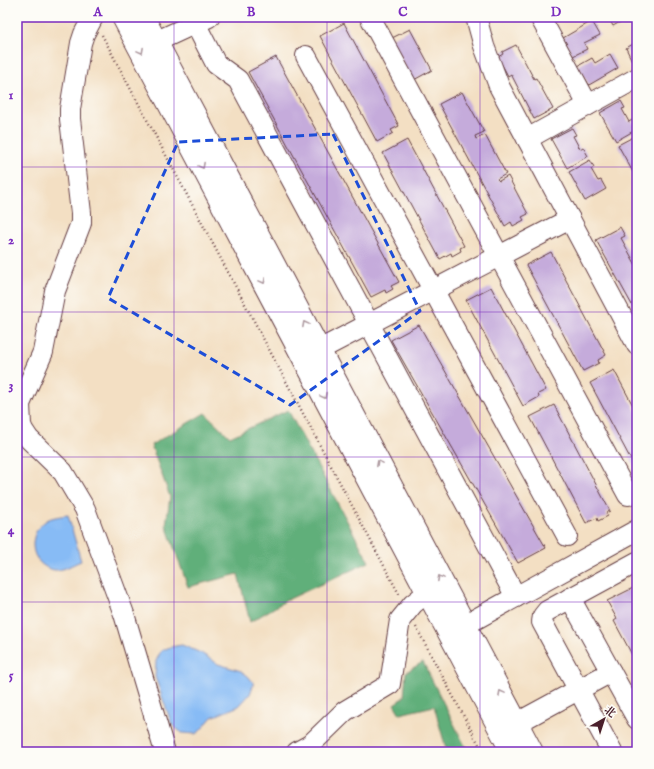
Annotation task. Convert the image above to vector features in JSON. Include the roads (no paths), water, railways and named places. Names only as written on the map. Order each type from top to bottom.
[{"type":"main road","points":[[123,17],[512,752]]},
{"type":"main road","points":[[142,17],[532,752]]},
{"type":"street","points":[[93,17],[84,34],[70,109],[81,223],[55,291],[43,352],[20,404],[21,425],[29,439],[63,472],[85,509],[124,614],[165,752]]},
{"type":"street","points":[[370,17],[628,494]]},
{"type":"street","points":[[476,17],[491,67],[499,86],[636,340]]},
{"type":"street","points":[[540,17],[588,105]]},
{"type":"street","points":[[155,42],[202,20],[216,64],[238,80],[516,597]]},
{"type":"street","points":[[306,56],[567,536]]},
{"type":"street","points":[[527,139],[637,78]]},
{"type":"street","points":[[319,350],[570,219]]},
{"type":"street","points":[[465,625],[637,530]]},
{"type":"street","points":[[612,752],[542,622],[543,616],[547,611],[570,598],[635,568]]},
{"type":"street","points":[[297,752],[310,745],[345,711],[390,684],[400,620],[413,604],[428,592]]},
{"type":"street","points":[[570,598],[637,720]]},
{"type":"street","points":[[517,723],[610,672]]},
{"type":"water","points":[[68,515],[81,561],[64,568],[54,570],[39,562],[33,548],[33,540],[40,526],[47,520],[54,517]]},
{"type":"water","points":[[182,645],[201,653],[218,664],[241,671],[253,682],[250,694],[239,706],[212,717],[199,732],[195,734],[182,733],[172,725],[155,677],[156,661],[161,651],[170,647]]}]
